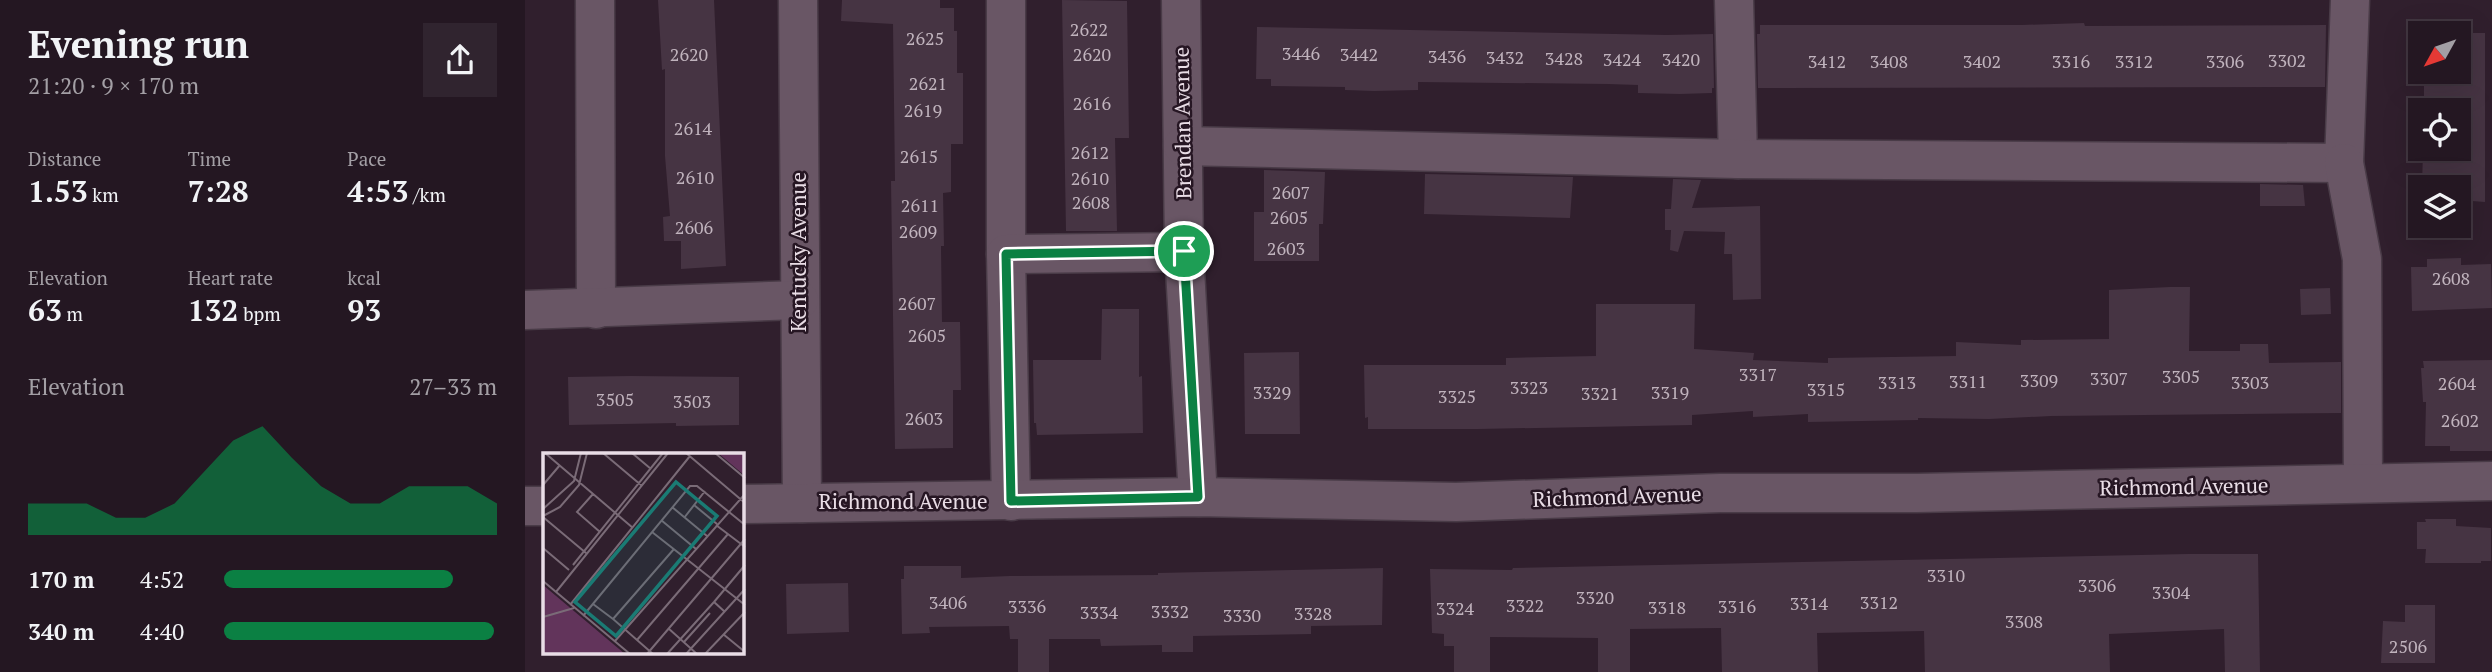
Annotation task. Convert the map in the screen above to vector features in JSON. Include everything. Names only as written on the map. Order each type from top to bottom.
[{"type":"street","points":[[595,0],[596,309]]},
{"type":"street","name":"Kentucky Avenue","points":[[798,0],[802,503]]},
{"type":"street","points":[[1006,0],[1006,254],[1011,501]]},
{"type":"street","name":"Brendan Avenue","points":[[1181,0],[1184,251],[1198,497]]},
{"type":"street","points":[[1734,0],[1738,159]]},
{"type":"street","points":[[2350,0],[2344,163],[2363,259],[2363,483]]},
{"type":"street","points":[[1183,146],[1738,159],[2344,163]]},
{"type":"street","points":[[1006,254],[1184,251]]},
{"type":"street","points":[[525,310],[799,300]]},
{"type":"street","name":"Richmond Avenue","points":[[744,504],[1198,497],[1456,502],[1720,493],[1917,493],[2492,481]]},
{"type":"street","points":[[525,506],[543,506]]},
{"type":"building","points":[[658,0],[714,0],[726,266],[681,269],[681,241],[664,241],[663,217],[670,216],[665,156],[665,69],[662,70]]},
{"type":"building","points":[[842,0],[940,0],[940,8],[954,8],[957,73],[963,73],[963,144],[951,144],[951,192],[943,193],[944,246],[941,246],[942,322],[960,322],[961,390],[953,390],[953,448],[895,449],[891,181],[895,181],[893,24],[841,21]]},
{"type":"building","points":[[1062,0],[1127,1],[1129,138],[1115,138],[1117,231],[1066,231]]},
{"type":"building","points":[[2084,23],[2085,26],[2326,25],[2325,87],[1758,88],[1757,34],[1760,34],[1760,25]]},
{"type":"building","points":[[2471,24],[2473,33],[2485,33],[2485,202],[2471,201],[2471,175],[2422,175],[2423,161],[2471,161],[2471,98],[2424,98],[2424,84],[2471,84]]},
{"type":"building","points":[[1257,27],[1713,34],[1714,88],[1712,93],[1680,94],[1638,93],[1638,85],[1608,84],[1418,82],[1418,90],[1374,91],[1345,90],[1345,87],[1271,86],[1271,79],[1256,79]]},
{"type":"building","points":[[1264,170],[1325,172],[1323,224],[1319,224],[1319,261],[1254,261],[1254,212],[1264,212]]},
{"type":"building","points":[[1425,174],[1573,177],[1570,218],[1424,214]]},
{"type":"building","points":[[1673,179],[1701,180],[1692,208],[1760,206],[1761,299],[1733,300],[1732,254],[1724,254],[1725,232],[1684,231],[1678,252],[1670,250],[1671,230],[1665,230],[1665,209],[1671,209]]},
{"type":"building","points":[[2260,184],[2303,185],[2305,206],[2260,206]]},
{"type":"building","points":[[2461,258],[2461,265],[2491,264],[2492,308],[2412,311],[2411,267],[2427,267],[2427,259]]},
{"type":"building","points":[[2190,287],[2189,351],[2240,351],[2240,344],[2268,344],[2269,363],[2341,362],[2341,413],[1918,418],[1808,422],[1808,414],[1753,417],[1753,411],[1692,415],[1692,425],[1478,429],[1368,429],[1368,417],[1365,418],[1364,365],[1506,365],[1506,358],[1596,356],[1596,304],[1695,304],[1694,349],[1754,353],[1753,360],[1828,363],[1828,358],[1956,356],[1956,342],[2021,345],[2021,340],[2109,339],[2109,290]]},
{"type":"building","points":[[2330,288],[2331,314],[2301,315],[2300,289]]},
{"type":"building","points":[[1102,309],[1139,309],[1139,377],[1142,376],[1143,433],[1037,435],[1034,423],[1033,360],[1101,360]]},
{"type":"building","points":[[1299,352],[1300,434],[1245,434],[1244,353]]},
{"type":"building","points":[[2492,360],[2492,451],[2450,451],[2450,446],[2425,446],[2426,402],[2423,402],[2421,368],[2424,368],[2423,361]]},
{"type":"building","points":[[568,377],[739,377],[739,425],[569,425]]},
{"type":"building","points":[[2425,519],[2456,519],[2456,526],[2491,528],[2491,561],[2425,563],[2426,549],[2417,549],[2417,522],[2426,522]]},
{"type":"building","points":[[2258,554],[2260,672],[2225,672],[2224,629],[2109,634],[2110,672],[1925,672],[1924,631],[1817,633],[1818,672],[1722,672],[1721,628],[1630,629],[1630,672],[1598,672],[1598,638],[1490,637],[1490,672],[1454,672],[1454,646],[1444,646],[1444,634],[1432,633],[1430,569],[1512,570]]},
{"type":"building","points":[[904,566],[961,566],[961,578],[1383,568],[1382,625],[1311,626],[1311,634],[1193,636],[1193,652],[1162,652],[1162,645],[1101,646],[1100,639],[1049,639],[1049,672],[1018,672],[1018,639],[1010,639],[1009,626],[929,627],[930,633],[902,634],[901,579],[904,579]]},
{"type":"building","points":[[848,583],[849,632],[787,634],[786,584]]},
{"type":"building","points":[[2405,605],[2435,605],[2435,663],[2381,663],[2383,621],[2405,622]]},
{"type":"route","points":[[1184,251],[1198,497],[1011,501],[1006,254],[1184,251]]}]
